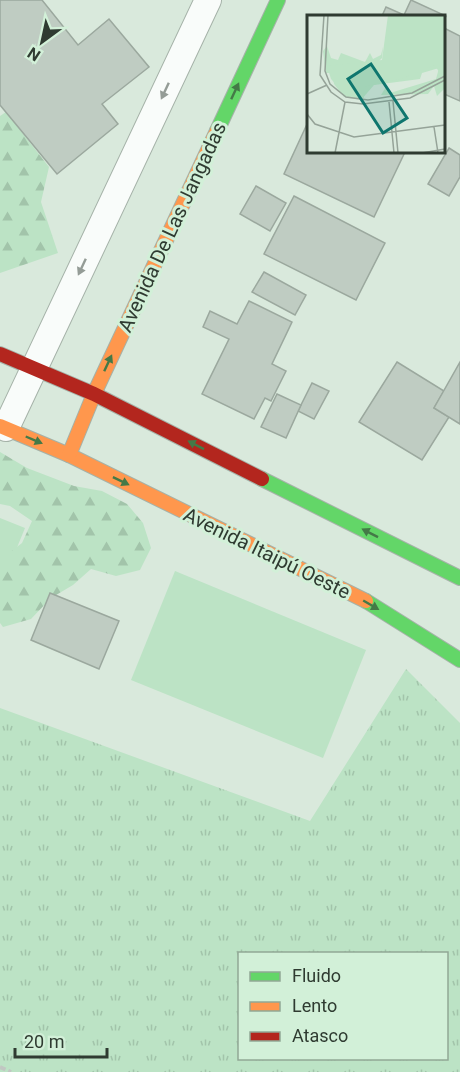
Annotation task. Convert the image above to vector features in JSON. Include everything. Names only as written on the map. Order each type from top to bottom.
[{"type":"street","points":[[3,427],[34,368],[208,0]]},
{"type":"street","name":"Avenida De Las Jangadas","points":[[69,455],[94,394],[278,0]]},
{"type":"street","points":[[0,354],[94,394],[460,578]]},
{"type":"street","name":"Avenida Itaipú Oeste","points":[[3,427],[69,455],[370,603],[460,660]]},
{"type":"path","points":[[0,1067],[11,1072]]},
{"type":"green space","points":[[6,112],[49,167],[41,202],[58,253],[0,273],[0,116]]},
{"type":"green space","points":[[0,452],[27,468],[74,486],[102,491],[127,504],[143,523],[151,548],[140,570],[116,576],[91,569],[73,585],[51,598],[31,619],[3,627],[0,623],[0,560],[22,543],[32,521],[10,506],[0,504]]},
{"type":"green space","points":[[0,518],[25,528],[0,589]]},
{"type":"green space","points":[[175,571],[366,650],[323,758],[131,680]]},
{"type":"green space","points":[[406,669],[460,723],[460,1072],[0,1072],[0,708],[310,821]]},
{"type":"building","points":[[0,0],[42,0],[78,45],[109,19],[149,67],[102,104],[118,124],[57,174],[0,105]]},
{"type":"building","points":[[411,0],[444,15],[404,15]]},
{"type":"building","points":[[386,7],[404,15],[382,15]]},
{"type":"building","points":[[445,28],[460,36],[460,101],[445,94]]},
{"type":"building","points":[[307,124],[307,153],[405,153],[374,217],[284,174]]},
{"type":"building","points":[[449,148],[460,155],[460,177],[449,196],[428,184]]},
{"type":"building","points":[[256,186],[286,203],[270,231],[240,214]]},
{"type":"building","points":[[294,196],[385,243],[356,300],[264,254]]},
{"type":"building","points":[[264,272],[306,295],[295,315],[252,292]]},
{"type":"building","points":[[249,301],[292,322],[272,364],[286,371],[271,401],[265,398],[254,419],[202,394],[229,339],[203,327],[210,311],[237,324]]},
{"type":"building","points":[[397,362],[444,391],[434,408],[449,417],[422,460],[359,422]]},
{"type":"building","points":[[460,362],[460,424],[434,408]]},
{"type":"building","points":[[312,383],[329,391],[314,419],[298,411]]},
{"type":"building","points":[[277,394],[301,405],[286,438],[261,427]]},
{"type":"building","points":[[50,593],[119,621],[99,669],[31,640]]},
{"type":"traffic: fast","points":[[217,131],[278,0]]},
{"type":"traffic: fast","points":[[262,479],[460,578]]},
{"type":"traffic: fast","points":[[366,601],[460,660]]},
{"type":"traffic: slow","points":[[69,455],[94,394],[217,131]]},
{"type":"traffic: slow","points":[[0,426],[69,455],[366,601]]},
{"type":"traffic: jam","points":[[0,354],[94,394],[262,479]]}]
